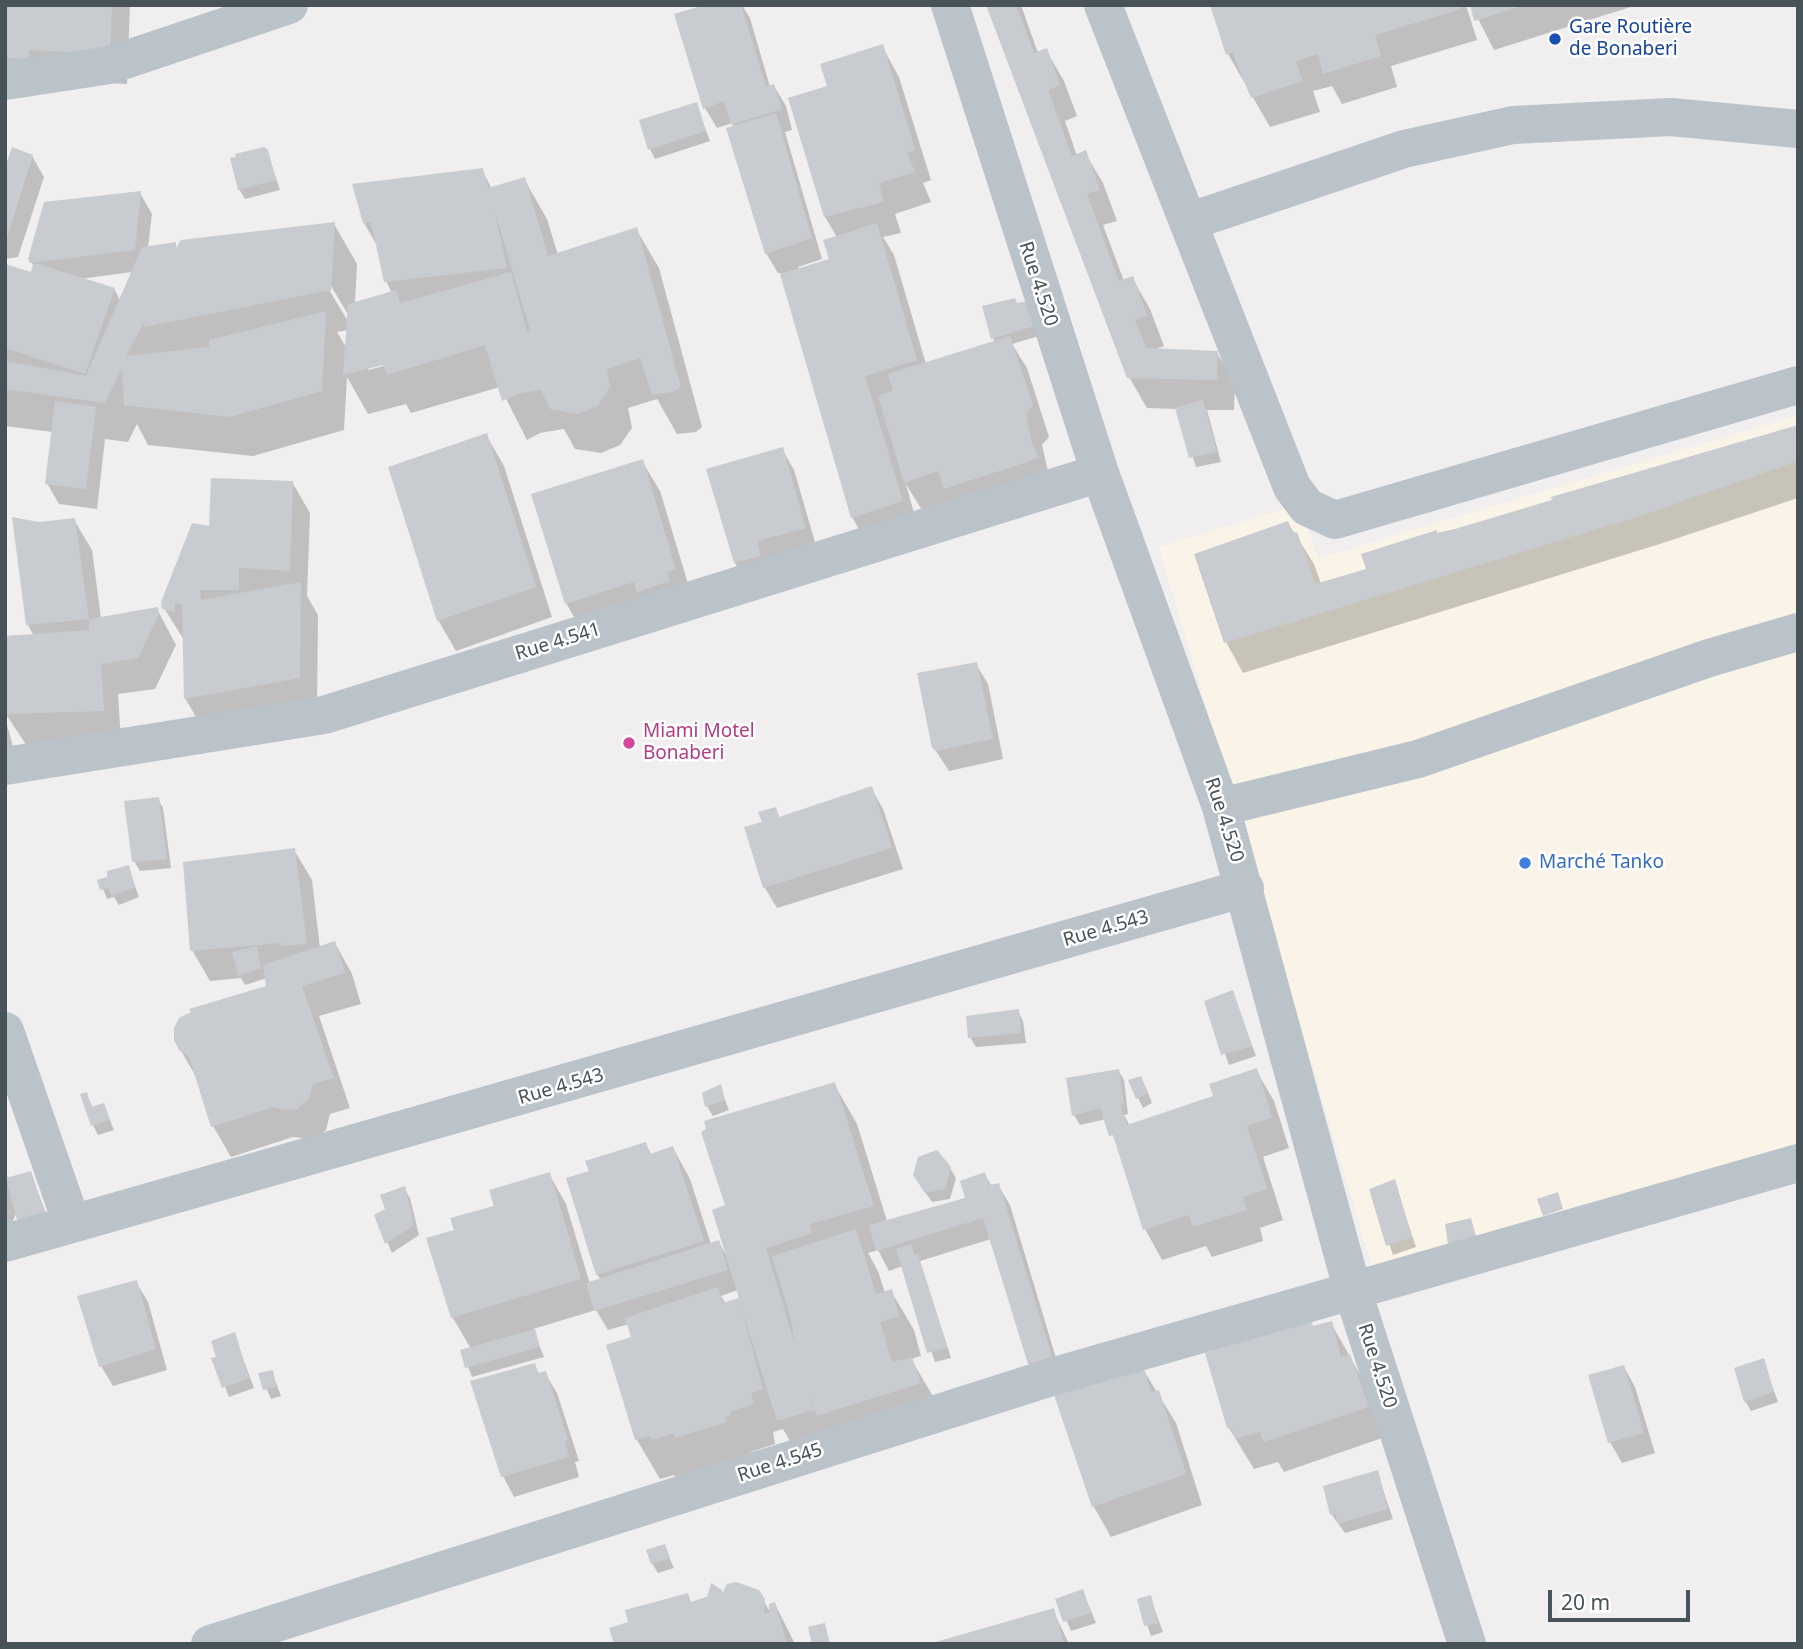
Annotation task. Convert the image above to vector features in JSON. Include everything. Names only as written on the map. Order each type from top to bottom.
[{"type":"street","points":[[5,81],[110,65],[289,5]]},
{"type":"street","name":"Rue 4.520","points":[[950,5],[1100,473],[1221,807],[1353,1292],[1466,1644]]},
{"type":"street","points":[[1103,5],[1292,487],[1307,507],[1335,520],[1798,385]]},
{"type":"street","points":[[1188,222],[1404,149],[1513,125],[1671,117],[1798,129]]},
{"type":"street","name":"Rue 4.541","points":[[5,766],[324,715],[1100,473]]},
{"type":"street","points":[[1221,807],[1418,759],[1709,658],[1798,632]]},
{"type":"street","name":"Rue 4.543","points":[[5,1243],[387,1137],[1245,888]]},
{"type":"street","points":[[5,1031],[72,1224]]},
{"type":"street","name":"Rue 4.545","points":[[209,1644],[1055,1376],[1798,1163]]},
{"type":"shaded area","name":"Marché Tanko","points":[[1798,415],[1798,1168],[1376,1280],[1159,547],[1297,505],[1319,558]]},
{"type":"building","points":[[5,5],[112,5],[110,54],[29,50],[29,59],[5,58]]},
{"type":"building","points":[[704,5],[741,5],[766,86],[774,84],[782,109],[731,125],[724,101],[703,109],[674,14]]},
{"type":"building","points":[[986,5],[1016,5],[1034,53],[1047,48],[1060,85],[1048,90],[1072,156],[1086,150],[1100,190],[1087,194],[1119,281],[1133,276],[1147,315],[1135,320],[1146,348],[1218,351],[1217,380],[1127,378]]},
{"type":"building","points":[[1210,5],[1459,5],[1461,9],[1375,35],[1381,56],[1323,74],[1318,54],[1296,61],[1303,81],[1251,98],[1232,52],[1226,55]]},
{"type":"building","points":[[1470,5],[1521,5],[1521,6],[1474,21]]},
{"type":"building","points":[[883,44],[915,150],[907,152],[915,172],[879,183],[884,202],[824,217],[788,98],[827,86],[820,64]]},
{"type":"building","points":[[697,102],[706,131],[648,150],[639,120]]},
{"type":"building","points":[[776,113],[812,238],[765,254],[726,128]]},
{"type":"building","points":[[12,147],[33,155],[6,241],[5,168]]},
{"type":"building","points":[[264,147],[268,150],[276,180],[238,190],[230,158],[236,157],[235,154]]},
{"type":"building","points":[[483,168],[488,188],[525,177],[548,256],[637,227],[681,387],[673,392],[652,395],[640,358],[607,369],[610,387],[598,406],[578,414],[550,409],[541,390],[517,394],[502,401],[485,345],[387,375],[383,365],[343,375],[348,304],[396,290],[400,303],[511,272],[527,331],[530,330],[494,208],[507,268],[384,282],[371,222],[363,223],[352,184]]},
{"type":"building","points":[[141,191],[135,250],[30,263],[28,259],[44,202]]},
{"type":"building","points":[[335,222],[331,290],[144,327],[144,322],[126,356],[209,347],[209,340],[326,311],[322,391],[229,417],[124,405],[122,368],[105,403],[5,389],[5,361],[86,376],[142,247],[176,242],[176,248],[181,240]]},
{"type":"building","points":[[877,223],[917,360],[865,376],[903,501],[851,518],[780,274],[829,259],[823,240]]},
{"type":"building","points":[[5,264],[31,272],[33,264],[38,264],[115,288],[85,374],[5,348]]},
{"type":"building","points":[[1015,298],[1017,303],[1028,301],[1035,326],[991,339],[982,306]]},
{"type":"building","points":[[1010,336],[1033,405],[1026,414],[1032,443],[1039,458],[944,489],[938,471],[904,483],[878,396],[893,390],[888,374]]},
{"type":"building","points":[[1203,400],[1217,452],[1189,458],[1175,408]]},
{"type":"building","points":[[55,401],[96,407],[86,489],[45,484]]},
{"type":"building","points":[[1798,425],[1798,461],[1640,516],[1224,643],[1194,554],[1288,521],[1293,533],[1297,532],[1315,584],[1366,569],[1361,554],[1437,530],[1437,533],[1455,529],[1552,500],[1551,497]]},
{"type":"building","points":[[487,433],[536,587],[437,621],[388,467]]},
{"type":"building","points":[[783,447],[806,528],[757,541],[761,556],[734,563],[706,469]]},
{"type":"building","points":[[643,459],[676,570],[667,572],[670,581],[637,592],[634,582],[565,604],[531,494]]},
{"type":"building","points":[[211,478],[293,481],[290,571],[239,568],[239,590],[200,590],[201,600],[301,582],[300,678],[184,699],[182,604],[175,603],[175,612],[162,609],[161,602],[192,523],[209,526]]},
{"type":"building","points":[[12,517],[39,522],[75,518],[89,619],[26,625]]},
{"type":"building","points":[[158,607],[159,614],[138,658],[101,664],[104,711],[5,714],[5,636],[89,630],[89,619]]},
{"type":"building","points":[[977,662],[993,739],[936,751],[932,748],[917,673]]},
{"type":"building","points":[[872,786],[892,848],[763,888],[744,827],[762,822],[758,812],[776,807],[779,817]]},
{"type":"building","points":[[159,797],[167,859],[132,862],[124,801]]},
{"type":"building","points":[[295,848],[307,944],[281,946],[281,943],[190,951],[183,862]]},
{"type":"building","points":[[129,865],[135,887],[112,896],[108,888],[100,890],[97,880],[107,877],[107,871]]},
{"type":"building","points":[[335,941],[345,973],[302,986],[334,1078],[313,1084],[309,1099],[297,1109],[274,1107],[211,1127],[189,1057],[179,1050],[174,1040],[174,1028],[179,1018],[191,1012],[189,1009],[266,986],[263,965]]},
{"type":"building","points":[[257,946],[261,968],[238,976],[232,952]]},
{"type":"building","points":[[1233,990],[1252,1046],[1221,1055],[1204,1001]]},
{"type":"building","points":[[1019,1009],[1021,1033],[968,1038],[966,1016]]},
{"type":"building","points":[[1257,1068],[1272,1117],[1247,1126],[1267,1189],[1243,1197],[1247,1210],[1193,1227],[1189,1215],[1143,1230],[1113,1135],[1109,1136],[1100,1108],[1072,1116],[1066,1078],[1119,1069],[1124,1104],[1120,1105],[1127,1125],[1213,1096],[1209,1084]]},
{"type":"building","points":[[1141,1076],[1148,1093],[1136,1099],[1128,1080]]},
{"type":"building","points":[[835,1082],[874,1206],[810,1224],[812,1233],[766,1248],[795,1345],[791,1319],[772,1256],[856,1229],[876,1294],[892,1289],[899,1316],[880,1322],[892,1362],[912,1357],[921,1383],[817,1416],[808,1392],[814,1410],[777,1421],[741,1306],[763,1389],[751,1393],[754,1404],[730,1412],[731,1415],[725,1417],[727,1422],[675,1438],[674,1433],[652,1440],[650,1436],[635,1440],[606,1345],[631,1337],[625,1318],[718,1287],[723,1303],[739,1298],[712,1210],[725,1205],[701,1132],[706,1129],[704,1121]]},
{"type":"building","points":[[721,1084],[725,1100],[705,1107],[702,1093]]},
{"type":"building","points":[[87,1092],[91,1107],[104,1103],[110,1120],[91,1126],[80,1094]]},
{"type":"building","points":[[646,1142],[650,1154],[673,1146],[704,1241],[596,1275],[566,1178],[589,1171],[585,1161]]},
{"type":"building","points":[[937,1150],[951,1167],[945,1189],[925,1193],[913,1175],[918,1157]]},
{"type":"building","points":[[31,1171],[45,1215],[18,1224],[6,1178]]},
{"type":"building","points":[[550,1172],[581,1279],[451,1318],[426,1238],[454,1230],[450,1218],[494,1206],[489,1190]]},
{"type":"building","points":[[985,1172],[989,1185],[999,1183],[1052,1357],[1028,1364],[983,1218],[876,1251],[869,1225],[965,1198],[960,1181]]},
{"type":"building","points":[[1395,1179],[1412,1237],[1386,1246],[1369,1189]]},
{"type":"building","points":[[405,1186],[414,1225],[385,1244],[374,1215],[385,1209],[380,1195]]},
{"type":"building","points":[[1558,1192],[1563,1209],[1543,1216],[1537,1199]]},
{"type":"building","points":[[1471,1218],[1477,1240],[1448,1244],[1445,1224]]},
{"type":"building","points":[[719,1240],[728,1270],[594,1311],[586,1283]]},
{"type":"building","points":[[911,1244],[915,1255],[918,1254],[947,1348],[927,1353],[896,1249]]},
{"type":"building","points":[[137,1280],[156,1349],[99,1367],[77,1296]]},
{"type":"building","points":[[1311,1320],[1313,1326],[1332,1321],[1341,1357],[1350,1354],[1369,1407],[1264,1442],[1260,1432],[1235,1439],[1231,1428],[1227,1428],[1205,1353]]},
{"type":"building","points":[[535,1329],[540,1347],[465,1368],[460,1350]]},
{"type":"building","points":[[235,1332],[249,1378],[222,1388],[211,1358],[216,1357],[211,1341]]},
{"type":"building","points":[[1764,1358],[1774,1392],[1744,1402],[1734,1368]]},
{"type":"building","points":[[535,1363],[538,1373],[546,1371],[568,1440],[565,1441],[569,1457],[501,1477],[470,1381]]},
{"type":"building","points":[[1624,1365],[1644,1433],[1608,1443],[1588,1375]]},
{"type":"building","points":[[1144,1369],[1151,1392],[1159,1390],[1186,1474],[1092,1507],[1054,1395]]},
{"type":"building","points":[[273,1370],[276,1387],[263,1390],[258,1373]]},
{"type":"building","points":[[1378,1470],[1388,1509],[1338,1524],[1335,1513],[1330,1515],[1323,1486]]},
{"type":"building","points":[[665,1544],[670,1558],[651,1564],[646,1550]]},
{"type":"building","points":[[736,1582],[759,1590],[765,1599],[764,1613],[769,1613],[769,1604],[775,1602],[787,1644],[614,1644],[609,1628],[628,1622],[625,1610],[688,1593],[691,1602],[707,1597],[711,1583],[722,1590],[722,1594],[727,1584]]},
{"type":"building","points":[[1083,1589],[1091,1613],[1063,1622],[1055,1599]]},
{"type":"building","points":[[1151,1595],[1158,1623],[1144,1626],[1137,1599]]},
{"type":"building","points":[[1054,1608],[1064,1644],[932,1644],[932,1643]]},
{"type":"building","points":[[825,1623],[830,1644],[812,1644],[808,1627]]},
{"type":"place","name":"Gare Routière de Bonaberi","points":[[1555,39]]},
{"type":"place","name":"Miami Motel Bonaberi","points":[[629,743]]},
{"type":"place","name":"Marché Tanko","points":[[1525,863]]}]
